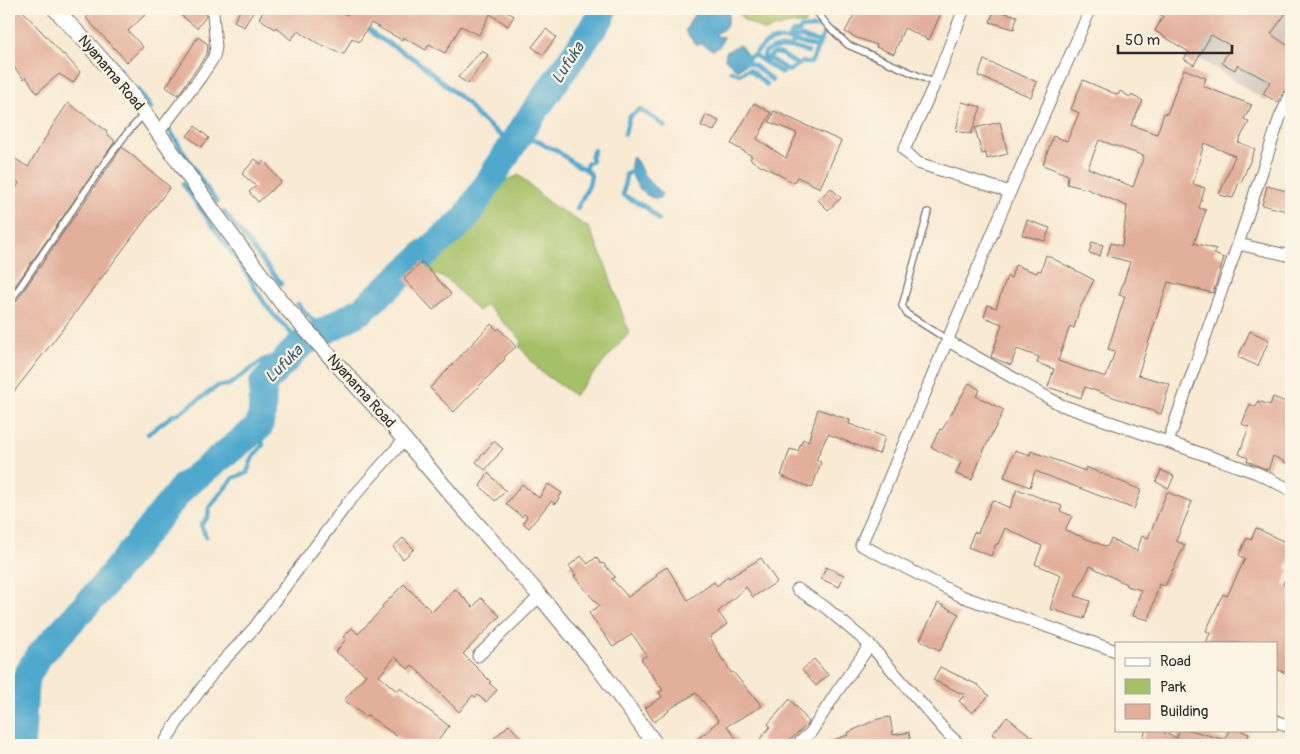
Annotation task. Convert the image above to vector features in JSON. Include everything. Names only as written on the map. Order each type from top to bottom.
[{"type":"street","name":"Nyanama Road","points":[[55,9],[129,91],[214,212],[282,303],[540,596],[592,659],[656,745]]},
{"type":"street","points":[[158,133],[214,57],[216,46],[214,9]]},
{"type":"street","points":[[964,9],[935,83],[904,150],[918,163],[1010,192]]},
{"type":"street","points":[[1087,17],[1010,192],[861,545],[961,596],[1115,651]]},
{"type":"street","points":[[1168,442],[1238,244],[1280,117],[1291,94]]},
{"type":"street","points":[[1238,244],[1291,256]]},
{"type":"street","points":[[948,341],[1061,405],[1257,473],[1291,490]]},
{"type":"street","points":[[163,745],[215,670],[254,628],[347,504],[404,440]]},
{"type":"street","points":[[797,589],[825,607],[870,646],[947,733],[960,745]]},
{"type":"street","points":[[478,656],[540,596]]},
{"type":"street","points":[[797,745],[810,732],[870,646]]},
{"type":"street","points":[[1278,722],[1291,728]]},
{"type":"lane","points":[[814,9],[828,27],[848,45],[935,83]]},
{"type":"lane","points":[[9,303],[106,161],[127,133],[145,114]]},
{"type":"lane","points":[[928,212],[902,306],[907,314],[948,341]]},
{"type":"shaded area","points":[[1173,9],[1291,9],[1291,61],[1266,101],[1158,32]]},
{"type":"green space","points":[[735,9],[807,9],[812,16],[804,24],[788,24],[765,31],[744,20]]},
{"type":"green space","points":[[519,175],[548,202],[589,228],[604,261],[629,333],[574,396],[540,371],[519,346],[522,341],[486,305],[478,311],[448,280],[406,261],[404,256],[418,241],[425,244],[452,223],[490,188]]},
{"type":"water","points":[[696,9],[727,9],[729,11],[727,24],[716,36],[724,37],[719,47],[713,50],[702,44],[695,44],[685,31]]},
{"type":"water","points":[[738,45],[741,46],[750,59],[748,63],[737,70],[725,59],[726,52]]},
{"type":"water","points":[[633,157],[648,181],[662,193],[660,198],[653,198],[647,195],[637,185],[631,171]]},
{"type":"building","points":[[9,9],[21,9],[80,72],[73,83],[59,74],[37,93],[26,77],[24,79],[9,62]]},
{"type":"building","points":[[96,9],[151,9],[128,31],[143,47],[127,62],[86,18]]},
{"type":"building","points":[[173,9],[198,9],[206,17],[197,28]]},
{"type":"building","points":[[241,9],[255,9],[244,27],[234,21]]},
{"type":"building","points":[[265,9],[336,9],[347,15],[350,10],[358,15],[363,9],[503,9],[514,16],[508,26],[490,14],[479,35],[461,26],[445,53],[429,44],[426,50],[403,37],[402,40],[371,23],[359,42],[352,38],[344,54],[324,47],[298,31],[291,40],[276,27],[275,29],[259,18]]},
{"type":"building","points":[[857,9],[943,9],[929,40],[904,28],[894,54],[845,32]]},
{"type":"building","points":[[1153,9],[1289,9],[1271,34],[1291,48],[1291,81],[1278,103],[1263,94],[1270,82],[1237,65],[1235,70],[1222,63],[1231,46],[1211,35],[1194,65],[1184,59],[1189,52],[1155,31],[1163,16]]},
{"type":"building","points":[[994,10],[1017,16],[1014,29],[990,22]]},
{"type":"building","points":[[546,29],[556,37],[543,55],[532,47]]},
{"type":"building","points":[[198,37],[208,44],[207,54],[178,95],[166,87]]},
{"type":"building","points":[[482,50],[488,55],[468,84],[458,77]]},
{"type":"building","points":[[984,60],[1037,82],[1031,97],[978,76]]},
{"type":"building","points":[[1184,69],[1206,78],[1203,86],[1252,105],[1244,119],[1249,122],[1238,142],[1255,149],[1233,198],[1219,195],[1235,156],[1204,143],[1193,184],[1205,188],[1199,208],[1206,210],[1194,243],[1216,249],[1214,254],[1224,258],[1213,293],[1168,282],[1138,375],[1170,384],[1161,414],[1085,387],[1081,398],[1048,387],[1054,369],[1037,363],[1039,357],[1017,349],[1011,365],[991,357],[1002,324],[984,317],[988,305],[996,308],[1007,276],[1011,278],[1015,265],[1037,273],[1038,270],[1041,271],[1046,255],[1094,280],[1079,310],[1074,328],[1070,326],[1058,361],[1106,377],[1115,351],[1108,349],[1125,296],[1119,295],[1130,262],[1107,256],[1111,243],[1122,246],[1127,206],[1087,189],[1067,184],[1068,175],[1043,165],[1053,136],[1067,141],[1079,113],[1071,109],[1083,80],[1118,95],[1120,91],[1130,97],[1131,95],[1143,101],[1131,125],[1157,134],[1164,113],[1167,114]],"holes":[[[1099,140],[1144,156],[1133,187],[1088,168]]]},
{"type":"building","points":[[962,102],[981,107],[971,134],[956,131]]},
{"type":"building","points":[[68,103],[107,131],[106,133],[115,141],[9,295],[9,199],[19,183],[9,175],[9,155],[28,167]]},
{"type":"building","points":[[754,103],[771,113],[757,139],[786,158],[797,133],[769,122],[774,111],[841,141],[820,188],[797,177],[794,183],[762,167],[750,159],[752,156],[731,144]]},
{"type":"building","points":[[706,115],[719,121],[714,131],[701,126]]},
{"type":"building","points":[[1000,122],[1008,154],[987,159],[986,153],[982,154],[975,128]]},
{"type":"building","points":[[195,126],[209,138],[201,147],[187,136]]},
{"type":"building","points":[[122,147],[170,187],[9,398],[9,308],[13,306]]},
{"type":"building","points":[[255,159],[261,164],[264,161],[281,182],[258,202],[249,192],[256,186],[242,174]]},
{"type":"building","points":[[1267,186],[1291,192],[1291,212],[1262,205]]},
{"type":"building","points":[[831,188],[841,198],[828,210],[818,200]]},
{"type":"building","points":[[1027,220],[1050,228],[1045,241],[1022,235]]},
{"type":"building","points":[[1092,242],[1103,245],[1100,256],[1089,253]]},
{"type":"building","points":[[422,262],[451,294],[433,310],[404,279]]},
{"type":"building","points":[[491,324],[497,330],[499,328],[516,347],[504,357],[505,359],[454,412],[430,388]]},
{"type":"building","points":[[1250,331],[1269,340],[1258,366],[1238,357]]},
{"type":"building","points":[[969,383],[980,390],[976,396],[1004,410],[983,452],[972,480],[956,474],[961,462],[931,447]]},
{"type":"building","points":[[1273,397],[1291,404],[1291,465],[1273,456],[1268,470],[1247,461],[1248,458],[1239,454],[1249,427],[1242,424],[1250,404],[1256,407],[1258,401],[1270,405]]},
{"type":"building","points":[[818,409],[850,420],[849,424],[885,437],[879,454],[828,434],[816,460],[821,462],[812,488],[781,476],[790,449],[798,451],[803,439],[808,442]]},
{"type":"building","points":[[494,441],[503,449],[485,470],[476,462]]},
{"type":"building","points":[[1015,450],[1030,455],[1031,451],[1085,471],[1086,467],[1141,490],[1134,509],[1035,471],[1030,487],[1004,477]]},
{"type":"building","points":[[1161,470],[1174,476],[1169,488],[1156,482]]},
{"type":"building","points":[[488,473],[506,491],[495,501],[480,486]]},
{"type":"building","points":[[522,484],[539,498],[548,484],[562,493],[555,504],[551,501],[529,528],[523,523],[527,516],[524,514],[522,517],[506,504]]},
{"type":"building","points":[[1017,489],[1062,506],[1060,511],[1072,516],[1065,530],[1107,547],[1111,539],[1137,551],[1142,536],[1148,538],[1167,492],[1192,502],[1176,541],[1185,545],[1165,586],[1159,584],[1149,620],[1133,616],[1141,590],[1126,586],[1126,584],[1090,566],[1075,596],[1090,601],[1084,619],[1050,609],[1061,575],[1035,564],[1042,546],[1005,528],[991,556],[968,547],[974,532],[978,533],[992,500],[1010,508]]},
{"type":"building","points":[[1256,528],[1291,545],[1291,554],[1286,568],[1289,570],[1283,584],[1291,588],[1291,675],[1278,670],[1278,642],[1206,642],[1210,633],[1206,631],[1223,594],[1227,596],[1245,559],[1239,555],[1247,538],[1251,540]]},
{"type":"building","points":[[403,538],[414,549],[403,559],[393,547]]},
{"type":"building","points":[[581,556],[588,564],[596,557],[601,564],[603,563],[615,577],[612,579],[628,597],[667,567],[688,600],[714,582],[717,586],[728,576],[729,578],[761,558],[777,582],[753,597],[746,587],[718,612],[727,624],[710,637],[731,673],[733,672],[762,706],[727,726],[741,745],[689,745],[719,721],[696,693],[668,710],[654,722],[645,708],[662,697],[659,692],[663,690],[641,659],[647,655],[632,634],[613,647],[589,613],[599,606],[574,576],[576,575],[569,566]]},
{"type":"building","points":[[826,567],[844,575],[839,587],[821,579]]},
{"type":"building","points":[[404,584],[432,612],[455,589],[473,607],[481,598],[500,616],[463,654],[497,690],[486,702],[478,695],[475,697],[473,695],[459,712],[412,665],[408,669],[395,657],[379,676],[397,691],[400,688],[449,726],[435,745],[409,745],[344,700],[366,675],[336,652],[346,639],[343,637],[352,628],[358,634]]},
{"type":"building","points":[[938,603],[959,614],[940,651],[920,640]]},
{"type":"building","points":[[814,659],[828,675],[816,686],[802,670]]},
{"type":"building","points":[[940,667],[978,685],[989,696],[972,713],[959,701],[965,695],[933,680]]},
{"type":"building","points":[[790,699],[809,722],[784,745],[766,745],[760,739],[770,727],[768,724]]},
{"type":"building","points":[[890,717],[893,735],[909,732],[911,745],[823,744],[848,735],[847,733],[878,719]]},
{"type":"building","points":[[1007,717],[1042,745],[1005,745],[992,734]]},
{"type":"building","points":[[509,725],[528,745],[486,745]]},
{"type":"building","points":[[1145,732],[1163,732],[1177,738],[1178,732],[1197,732],[1225,740],[1228,732],[1244,732],[1249,734],[1245,745],[1140,745]]},
{"type":"waterway","name":"Lufuka","points":[[21,745],[25,680],[37,658],[99,591],[183,487],[259,427],[262,413],[263,384],[300,345],[362,310],[465,219],[529,119],[601,17],[603,9]]},
{"type":"waterway","points":[[754,55],[768,42],[787,40],[793,32],[799,32],[801,28],[818,27]]},
{"type":"waterway","points":[[370,30],[376,36],[416,60],[468,104],[477,116],[504,138],[511,147]]},
{"type":"waterway","points":[[745,58],[754,55],[763,61],[768,58],[789,71],[802,62],[811,63],[824,33]]},
{"type":"waterway","points":[[790,40],[792,41],[794,37],[802,37],[820,42]]},
{"type":"waterway","points":[[94,40],[122,72]]},
{"type":"waterway","points":[[784,68],[782,73],[763,61],[765,52],[773,48],[791,47],[792,41],[818,47]]},
{"type":"waterway","points":[[791,47],[808,52]]},
{"type":"waterway","points":[[768,58],[774,53],[781,54],[798,65]]},
{"type":"waterway","points":[[744,61],[754,65],[772,80]]},
{"type":"waterway","points":[[731,71],[739,74],[749,69],[767,85]]},
{"type":"waterway","points":[[137,89],[151,108]]},
{"type":"waterway","points":[[625,134],[629,117],[640,109],[665,126]]},
{"type":"waterway","points":[[169,129],[217,202]]},
{"type":"waterway","points":[[516,140],[538,141],[585,169],[587,164],[592,161],[591,157],[594,150]]},
{"type":"waterway","points":[[577,209],[589,185],[591,175],[585,169]]},
{"type":"waterway","points":[[634,170],[626,175],[623,195],[647,208],[659,220]]},
{"type":"waterway","points":[[183,184],[247,274],[266,306],[300,345]]},
{"type":"waterway","points":[[224,212],[281,284]]},
{"type":"waterway","points":[[298,304],[323,332]]},
{"type":"waterway","points":[[148,434],[173,415],[181,412],[218,386],[229,385],[265,359],[293,353]]},
{"type":"waterway","points":[[206,537],[201,525],[208,517],[209,508],[233,478],[247,473],[253,456],[263,445],[259,427]]}]
